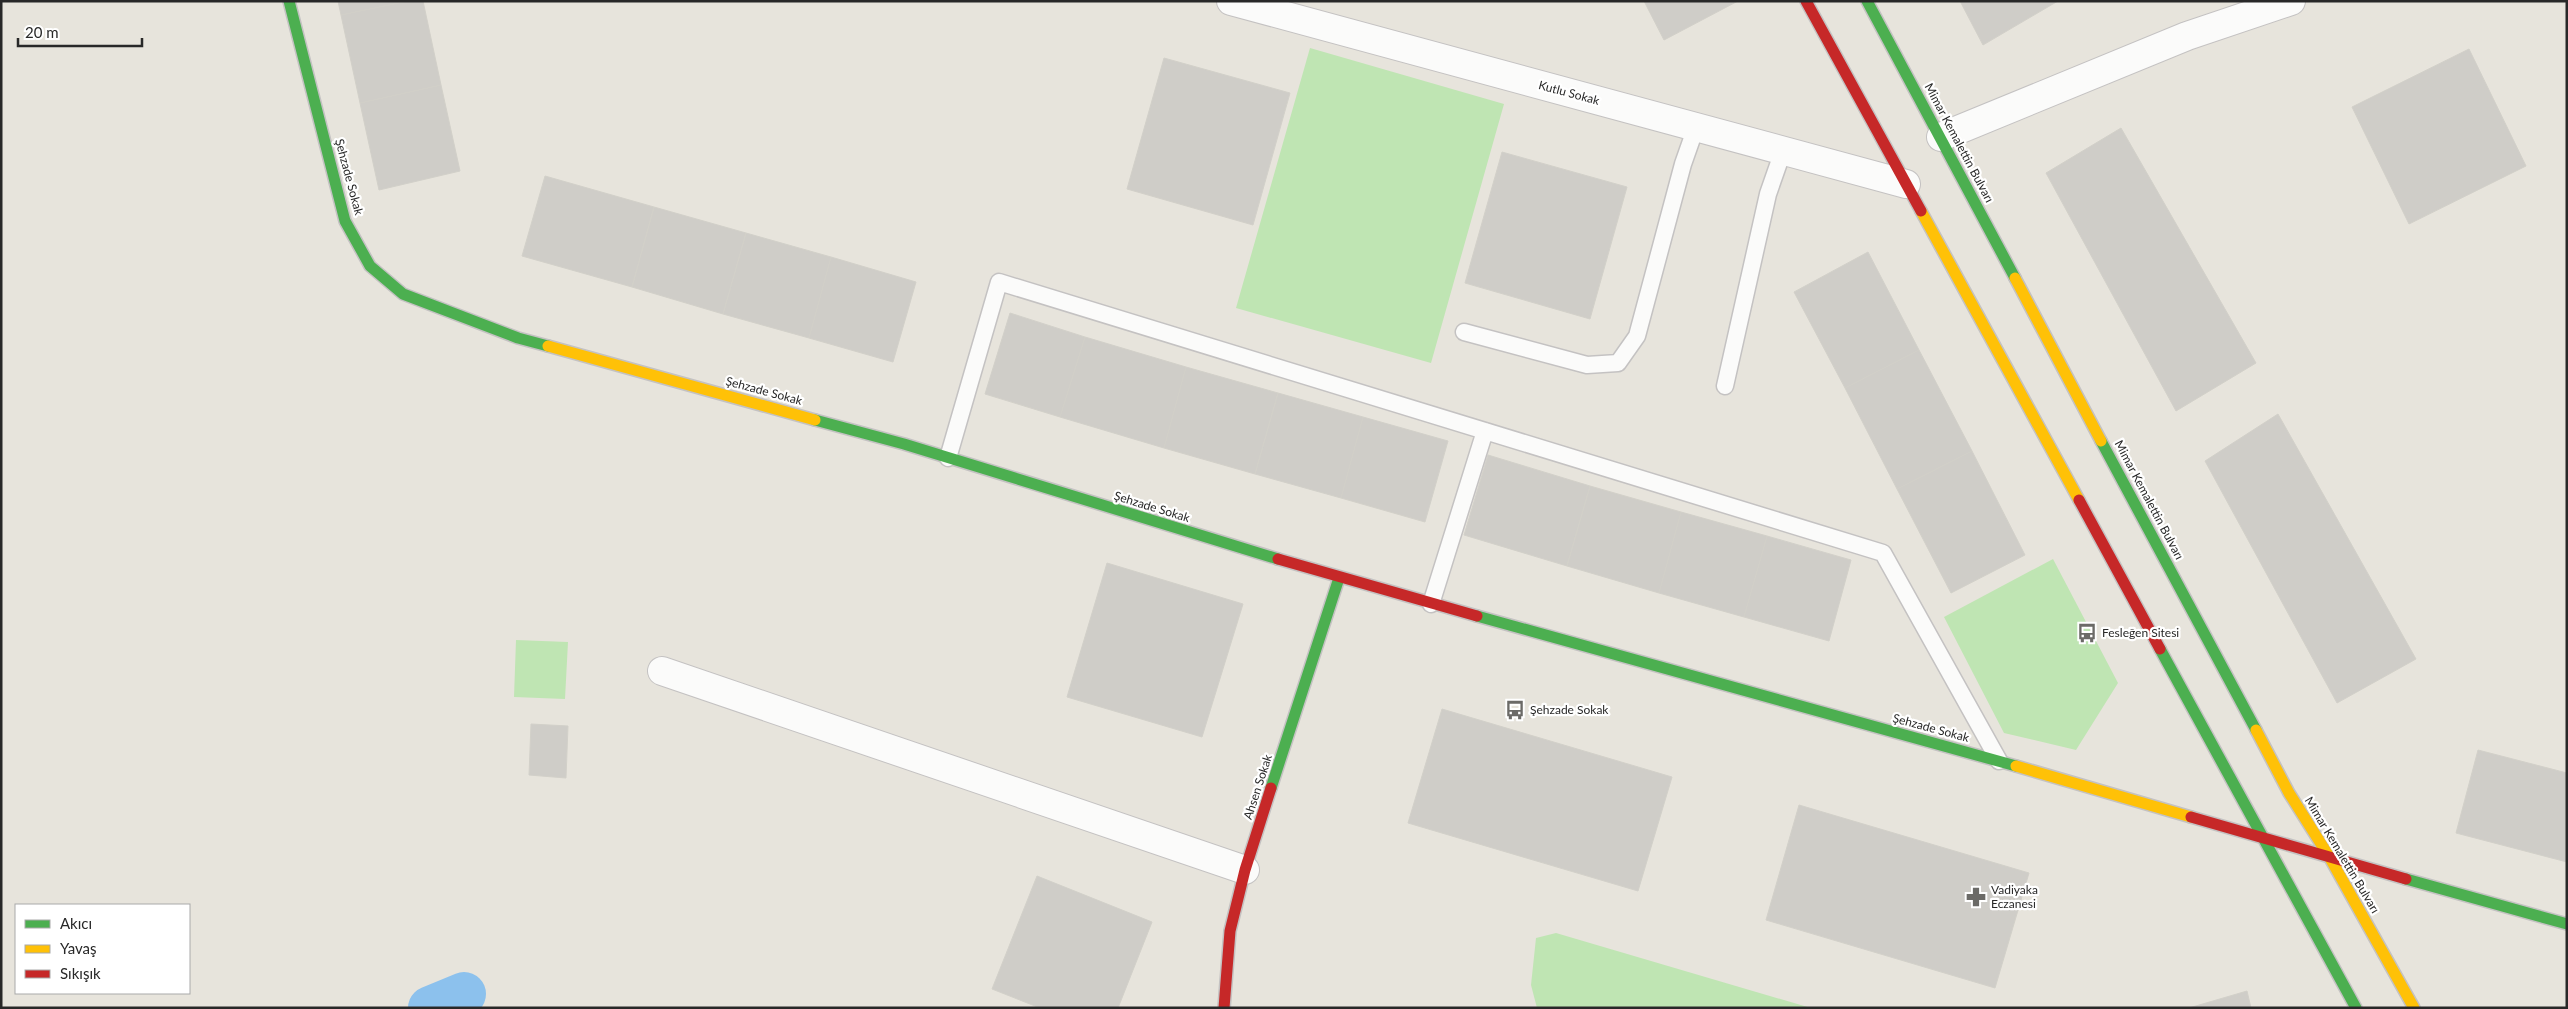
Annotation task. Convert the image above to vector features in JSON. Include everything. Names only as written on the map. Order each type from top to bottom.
[{"type":"street","name":"Şehzade Sokak","points":[[289,1],[345,220],[370,266],[404,294],[518,338],[948,458],[1338,578],[1999,761],[2330,858],[2567,924]]},
{"type":"street","name":"Kutlu Sokak","points":[[1231,1],[1906,184]]},
{"type":"street","points":[[1806,1],[2356,1008]]},
{"type":"street","name":"Mimar Kemalettin Bulvarı","points":[[1867,1],[2289,793],[2330,858],[2414,1008]]},
{"type":"street","points":[[1941,138],[2187,36],[2291,1]]},
{"type":"street","name":"Ahsen Sokak","points":[[1224,1008],[1230,931],[1245,870],[1338,578]]},
{"type":"street","points":[[662,671],[1245,870]]},
{"type":"lane","points":[[1464,332],[1587,364],[1618,363],[1637,336],[1683,164],[1696,127]]},
{"type":"lane","points":[[1725,386],[1768,194],[1783,151]]},
{"type":"lane","points":[[948,458],[999,282],[1883,553],[1999,761]]},
{"type":"lane","points":[[1431,604],[1485,431]]},
{"type":"green space","points":[[1310,48],[1504,104],[1431,363],[1236,308]]},
{"type":"green space","points":[[2053,559],[2118,683],[2076,750],[2004,733],[1944,617]]},
{"type":"green space","points":[[516,640],[568,642],[565,699],[514,697]]},
{"type":"green space","points":[[1556,933],[1811,1008],[1537,1008],[1531,985],[1536,938]]},
{"type":"building","points":[[338,1],[408,1],[341,15]]},
{"type":"building","points":[[408,1],[423,1],[441,85],[360,103],[341,15]]},
{"type":"building","points":[[1644,1],[1738,1],[1664,40]]},
{"type":"building","points":[[1960,1],[2058,1],[1983,45]]},
{"type":"building","points":[[2469,49],[2526,166],[2409,224],[2352,107]]},
{"type":"building","points":[[1164,58],[1290,93],[1253,225],[1127,189]]},
{"type":"building","points":[[441,85],[460,171],[379,190],[360,103]]},
{"type":"building","points":[[2121,128],[2256,363],[2176,411],[2046,173]]},
{"type":"building","points":[[1502,152],[1627,187],[1590,319],[1465,283]]},
{"type":"building","points":[[545,176],[654,207],[632,287],[522,256]]},
{"type":"building","points":[[654,207],[746,233],[723,314],[632,287]]},
{"type":"building","points":[[746,233],[831,257],[809,338],[723,314]]},
{"type":"building","points":[[1868,252],[1919,350],[1845,388],[1794,292]]},
{"type":"building","points":[[831,257],[916,282],[893,362],[809,338]]},
{"type":"building","points":[[1010,313],[1085,337],[1060,417],[985,394]]},
{"type":"building","points":[[1085,337],[1186,367],[1164,448],[1060,417]]},
{"type":"building","points":[[1919,350],[1972,451],[1897,489],[1845,388]]},
{"type":"building","points":[[1186,367],[1278,393],[1255,474],[1164,448]]},
{"type":"building","points":[[1278,393],[1363,417],[1341,498],[1255,474]]},
{"type":"building","points":[[2278,414],[2416,659],[2337,703],[2205,461]]},
{"type":"building","points":[[1363,417],[1448,441],[1425,522],[1341,498]]},
{"type":"building","points":[[1972,451],[2025,555],[1951,593],[1897,489]]},
{"type":"building","points":[[1488,455],[1590,486],[1567,566],[1464,535]]},
{"type":"building","points":[[1590,486],[1681,512],[1659,593],[1567,566]]},
{"type":"building","points":[[1681,512],[1767,536],[1744,617],[1659,593]]},
{"type":"building","points":[[1767,536],[1851,560],[1829,641],[1744,617]]},
{"type":"building","points":[[1107,563],[1243,604],[1202,737],[1067,697]]},
{"type":"building","points":[[1442,709],[1672,777],[1638,891],[1408,823]]},
{"type":"building","points":[[531,724],[568,726],[566,778],[529,775]]},
{"type":"building","points":[[2478,750],[2567,773],[2567,862],[2456,833]]},
{"type":"building","points":[[1799,805],[2029,873],[1995,988],[1766,920]]},
{"type":"building","points":[[1037,876],[1152,922],[1118,1008],[1040,1008],[992,989]]},
{"type":"building","points":[[2247,991],[2251,1008],[2189,1008]]},
{"type":"waterway","points":[[430,1008],[464,994]]},
{"type":"traffic: fast","points":[[289,1],[345,221],[370,266],[403,294],[518,338],[548,346]]},
{"type":"traffic: fast","points":[[1867,1],[2015,278]]},
{"type":"traffic: fast","points":[[815,420],[904,444],[1278,559]]},
{"type":"traffic: fast","points":[[2101,441],[2256,730]]},
{"type":"traffic: fast","points":[[1271,788],[1339,578]]},
{"type":"traffic: fast","points":[[1477,616],[2016,766]]},
{"type":"traffic: fast","points":[[2160,649],[2356,1008]]},
{"type":"traffic: fast","points":[[2406,879],[2567,924]]},
{"type":"traffic: slow","points":[[1921,211],[2079,500]]},
{"type":"traffic: slow","points":[[2015,278],[2101,441]]},
{"type":"traffic: slow","points":[[548,346],[815,420]]},
{"type":"traffic: slow","points":[[2256,730],[2289,793],[2330,858],[2414,1008]]},
{"type":"traffic: slow","points":[[2016,766],[2191,817]]},
{"type":"traffic: jam","points":[[1806,1],[1921,211]]},
{"type":"traffic: jam","points":[[2079,500],[2160,649]]},
{"type":"traffic: jam","points":[[1278,559],[1477,616]]},
{"type":"traffic: jam","points":[[1224,1008],[1230,931],[1245,870],[1271,788]]},
{"type":"traffic: jam","points":[[2191,817],[2406,879]]},
{"type":"place","name":"Fesleğen Sitesi","points":[[2087,633]]},
{"type":"place","name":"Şehzade Sokak","points":[[1515,710]]},
{"type":"place","name":"Vadiyaka Eczanesi","points":[[1976,897]]}]
